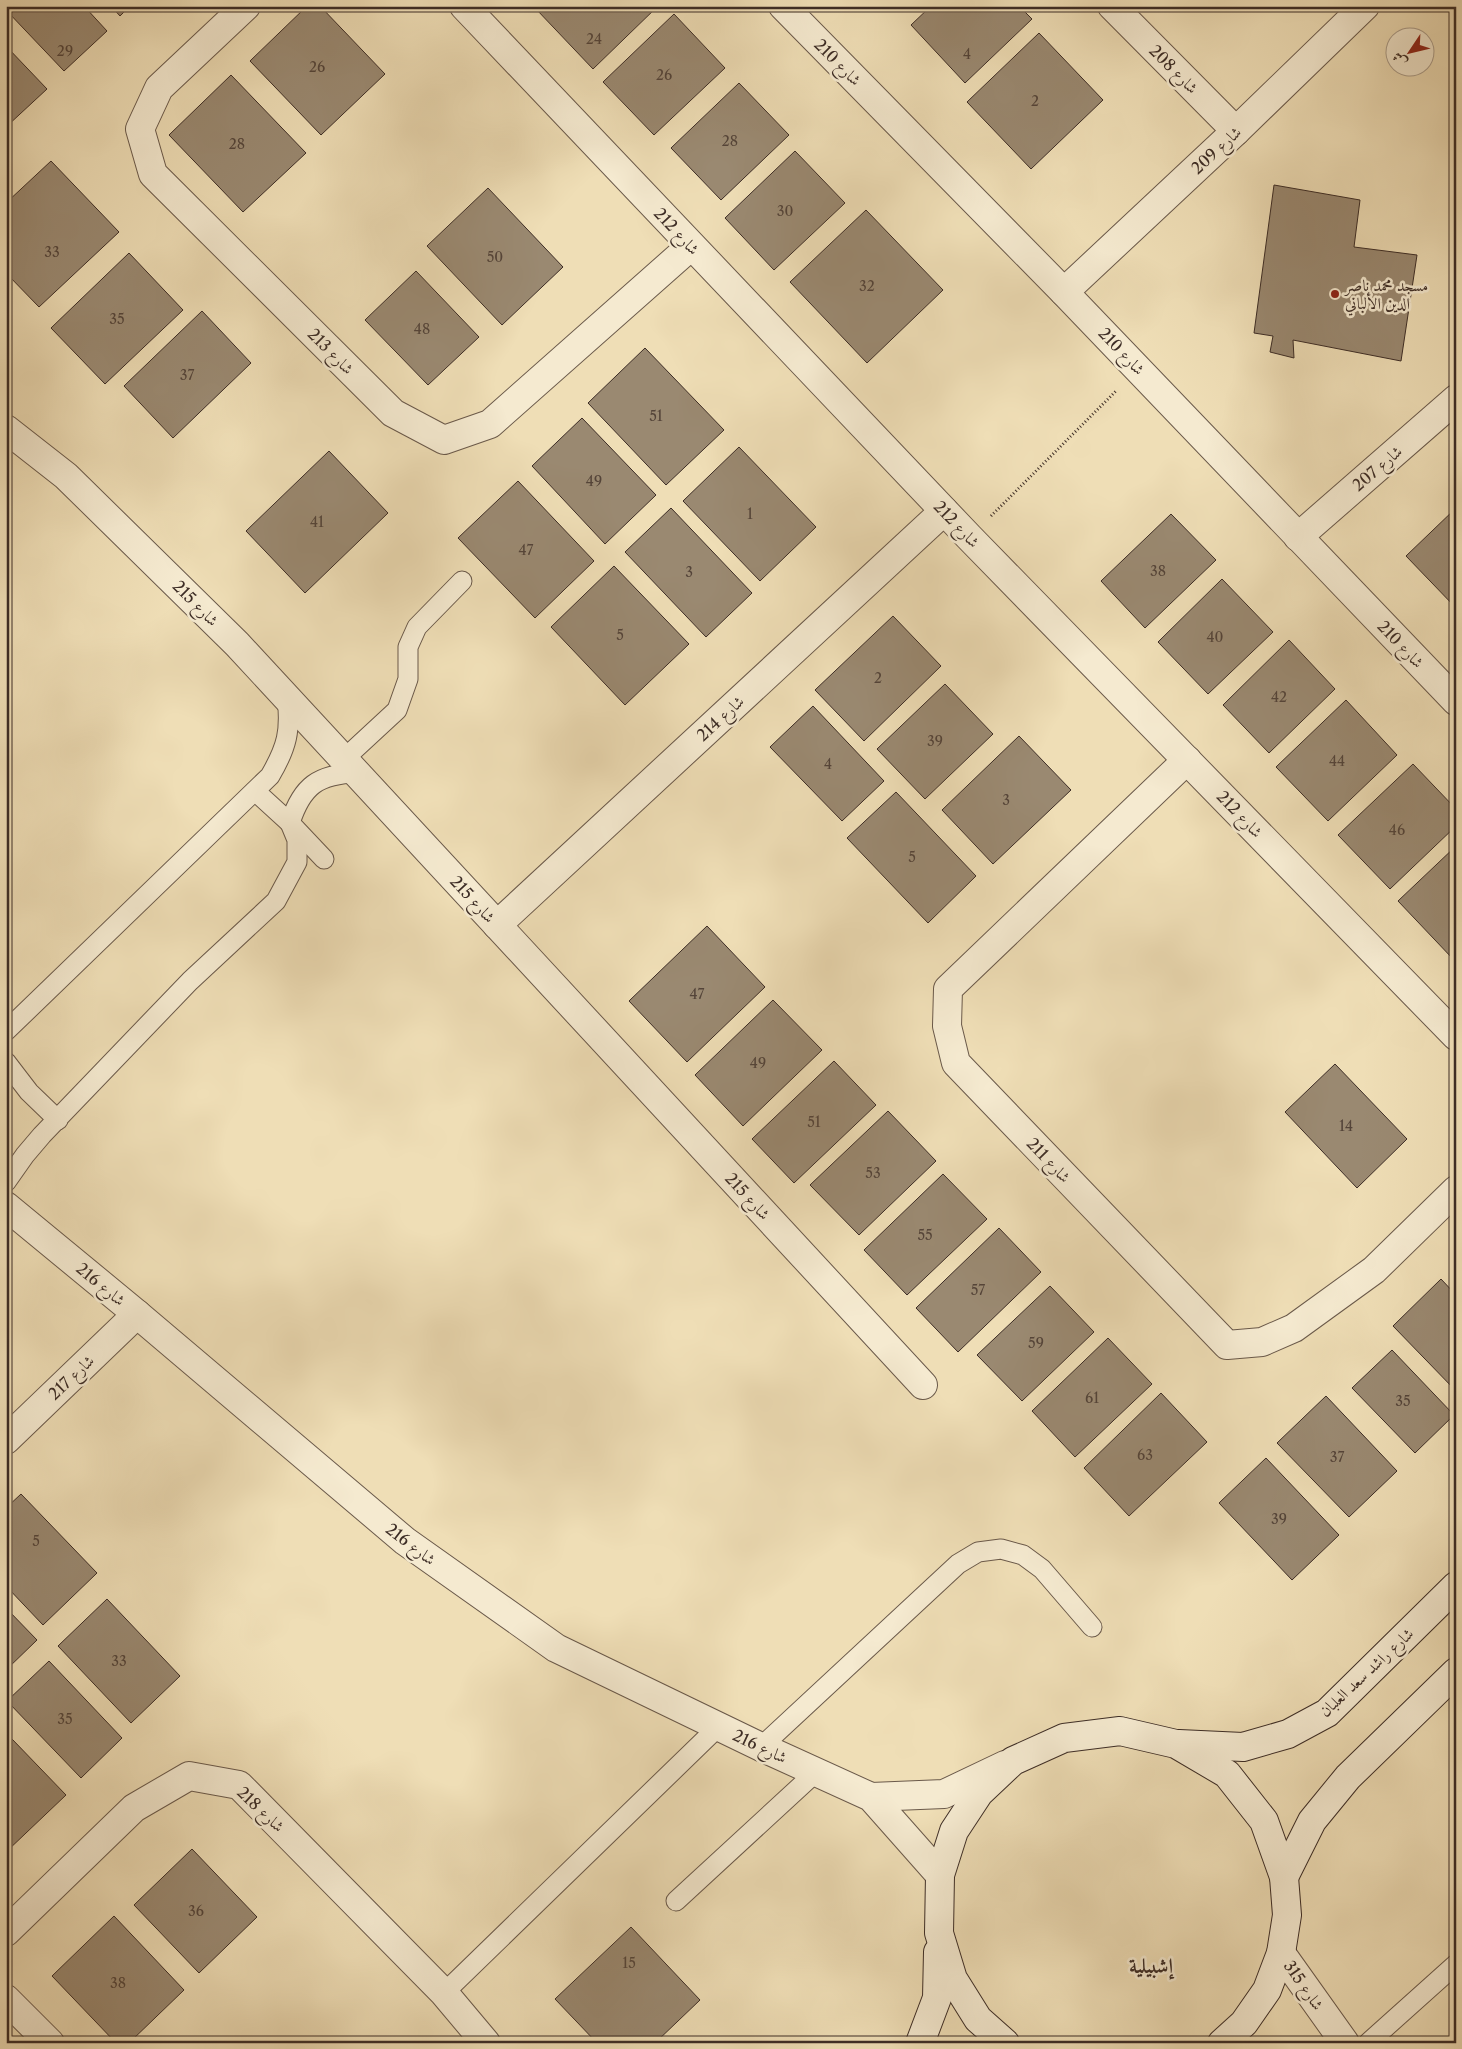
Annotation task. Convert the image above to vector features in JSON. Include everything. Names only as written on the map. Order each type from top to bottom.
[{"type":"street","name":"شارع 213","points":[[246,6],[159,88],[140,129],[153,174],[393,413],[444,440],[490,424],[691,246]]},
{"type":"street","name":"شارع 212","points":[[464,6],[969,537],[1456,1036]]},
{"type":"street","name":"شارع 210","points":[[783,6],[1064,292],[1456,701]]},
{"type":"street","name":"شارع 208","points":[[1112,6],[1236,131]]},
{"type":"street","name":"شارع 209","points":[[1064,292],[1236,131],[1365,6]]},
{"type":"street","name":"شارع 207","points":[[1298,536],[1456,398]]},
{"type":"street","name":"شارع 215","points":[[6,429],[66,476],[237,644],[923,1385]]},
{"type":"street","name":"شارع 214","points":[[497,925],[944,511]]},
{"type":"street","name":"شارع 211","points":[[1187,760],[948,989],[947,1026],[956,1062],[1227,1345],[1262,1342],[1294,1328],[1374,1270],[1456,1190]]},
{"type":"street","name":"شارع 216","points":[[6,1206],[137,1314],[405,1542],[556,1648],[871,1797],[940,1875]]},
{"type":"street","name":"شارع 217","points":[[6,1440],[137,1314]]},
{"type":"street","name":"شارع راشد سعد العلبان","points":[[1176,1744],[1243,1747],[1288,1734],[1327,1713],[1456,1586]]},
{"type":"street","points":[[1284,1877],[1312,1821],[1342,1784],[1456,1672]]},
{"type":"street","name":"شارع 216","points":[[871,1797],[944,1794],[1064,1738],[1120,1731],[1176,1744]]},
{"type":"street","points":[[1176,1744],[1226,1774],[1264,1820],[1284,1877],[1287,1915],[1281,1953],[1267,1990],[1244,2022],[1222,2043]]},
{"type":"street","points":[[920,2043],[936,1998],[940,1875],[954,1832],[979,1793],[1013,1761]]},
{"type":"street","name":"شارع 218","points":[[6,1932],[134,1808],[189,1776],[238,1785],[444,1993],[486,2043]]},
{"type":"street","points":[[939,1933],[953,1979],[978,2019],[1005,2043]]},
{"type":"street","name":"شارع 315","points":[[1281,1953],[1345,2043]]},
{"type":"street","points":[[6,1999],[50,2043]]},
{"type":"lane","points":[[6,1182],[25,1155],[190,981],[276,900],[297,862],[297,840],[290,823],[296,803],[307,788],[322,779],[340,774],[350,766],[396,710],[408,679],[408,647],[417,627],[462,581]]},
{"type":"lane","points":[[6,1031],[270,776],[281,758],[288,739],[289,718],[286,697]]},
{"type":"lane","points":[[255,791],[290,823],[324,859]]},
{"type":"lane","points":[[6,1062],[29,1092],[58,1120]]},
{"type":"lane","points":[[761,1746],[958,1564],[978,1552],[1001,1549],[1023,1555],[1042,1569],[1092,1627]]},
{"type":"lane","points":[[444,1993],[719,1726]]},
{"type":"lane","points":[[676,1901],[816,1772]]},
{"type":"lane","points":[[1368,2043],[1456,1964]]},
{"type":"path","points":[[969,537],[1138,369]]},
{"type":"building","points":[[6,6],[84,6],[107,31],[64,71],[6,10]]},
{"type":"building","points":[[111,6],[130,6],[120,16]]},
{"type":"building","points":[[307,6],[320,6],[385,74],[321,135],[250,61]]},
{"type":"building","points":[[538,6],[658,6],[593,69],[536,9]]},
{"type":"building","points":[[931,6],[1019,6],[1032,19],[965,83],[911,25]]},
{"type":"building","points":[[674,14],[725,68],[654,135],[603,82]]},
{"type":"building","points":[[1039,33],[1103,100],[1031,169],[967,102]]},
{"type":"building","points":[[6,46],[47,89],[6,127]]},
{"type":"building","points":[[231,75],[306,153],[243,212],[169,135]]},
{"type":"building","points":[[739,83],[789,135],[721,200],[671,148]]},
{"type":"building","points":[[795,151],[845,203],[774,270],[725,218]]},
{"type":"building","points":[[51,161],[119,232],[39,307],[6,273],[6,203]]},
{"type":"building","name":"مسجد محمد ناصر الدين الألباني","points":[[1274,185],[1360,200],[1354,247],[1417,255],[1401,361],[1293,340],[1294,358],[1270,352],[1273,336],[1254,333]]},
{"type":"building","points":[[488,188],[563,267],[502,325],[427,246]]},
{"type":"building","points":[[866,210],[943,290],[867,363],[790,282]]},
{"type":"building","points":[[129,253],[183,310],[105,384],[51,328]]},
{"type":"building","points":[[416,271],[479,337],[428,385],[365,320]]},
{"type":"building","points":[[202,311],[251,363],[173,438],[124,386]]},
{"type":"building","points":[[645,348],[724,430],[666,485],[588,403]]},
{"type":"building","points":[[582,418],[656,495],[605,544],[532,466]]},
{"type":"building","points":[[739,447],[816,527],[760,581],[683,501]]},
{"type":"building","points":[[329,451],[388,513],[305,593],[246,531]]},
{"type":"building","points":[[518,481],[594,561],[535,618],[458,538]]},
{"type":"building","points":[[671,508],[752,593],[706,637],[625,552]]},
{"type":"building","points":[[1456,508],[1456,608],[1406,556]]},
{"type":"building","points":[[1171,514],[1216,560],[1145,628],[1101,581]]},
{"type":"building","points":[[614,566],[689,644],[625,705],[551,627]]},
{"type":"building","points":[[1222,579],[1273,632],[1208,694],[1158,642]]},
{"type":"building","points":[[893,616],[941,666],[864,741],[815,690]]},
{"type":"building","points":[[1289,640],[1335,689],[1269,753],[1223,705]]},
{"type":"building","points":[[945,684],[993,734],[925,799],[877,749]]},
{"type":"building","points":[[1346,700],[1397,755],[1328,821],[1276,767]]},
{"type":"building","points":[[813,706],[884,781],[842,821],[770,747]]},
{"type":"building","points":[[1019,736],[1071,790],[993,864],[942,810]]},
{"type":"building","points":[[1413,764],[1456,809],[1456,826],[1390,889],[1338,835]]},
{"type":"building","points":[[896,792],[976,876],[928,923],[847,838]]},
{"type":"building","points":[[1456,846],[1456,956],[1453,959],[1398,901]]},
{"type":"building","points":[[707,926],[765,987],[687,1062],[629,1001]]},
{"type":"building","points":[[773,1000],[822,1050],[743,1126],[695,1075]]},
{"type":"building","points":[[834,1061],[876,1105],[794,1183],[752,1139]]},
{"type":"building","points":[[1335,1064],[1407,1139],[1357,1188],[1285,1112]]},
{"type":"building","points":[[888,1111],[936,1161],[859,1235],[810,1185]]},
{"type":"building","points":[[943,1174],[987,1219],[907,1295],[864,1250]]},
{"type":"building","points":[[999,1228],[1041,1272],[958,1352],[916,1308]]},
{"type":"building","points":[[1441,1279],[1456,1295],[1456,1391],[1393,1326]]},
{"type":"building","points":[[1050,1286],[1094,1332],[1022,1401],[977,1355]]},
{"type":"building","points":[[1108,1338],[1152,1384],[1075,1457],[1032,1411]]},
{"type":"building","points":[[1392,1350],[1454,1415],[1415,1453],[1352,1388]]},
{"type":"building","points":[[1161,1393],[1207,1442],[1129,1516],[1084,1468]]},
{"type":"building","points":[[1326,1396],[1397,1471],[1349,1517],[1277,1443]]},
{"type":"building","points":[[1266,1458],[1339,1535],[1292,1580],[1219,1503]]},
{"type":"building","points":[[21,1494],[97,1573],[43,1625],[6,1586],[6,1508]]},
{"type":"building","points":[[107,1599],[180,1676],[131,1723],[58,1646]]},
{"type":"building","points":[[6,1608],[37,1640],[6,1670]]},
{"type":"building","points":[[49,1661],[122,1738],[81,1778],[7,1701]]},
{"type":"building","points":[[12,1739],[66,1795],[6,1852],[6,1745]]},
{"type":"building","points":[[192,1849],[257,1917],[199,1973],[134,1905]]},
{"type":"building","points":[[114,1916],[184,1990],[129,2043],[116,2043],[52,1976]]},
{"type":"building","points":[[631,1927],[700,2000],[655,2043],[597,2043],[555,1999]]},
{"type":"place","name":"مسجد محمد ناصر الدين الألباني","points":[[1335,294]]},
{"type":"district","name":"إشبيلية","points":[[1151,1965]]}]
